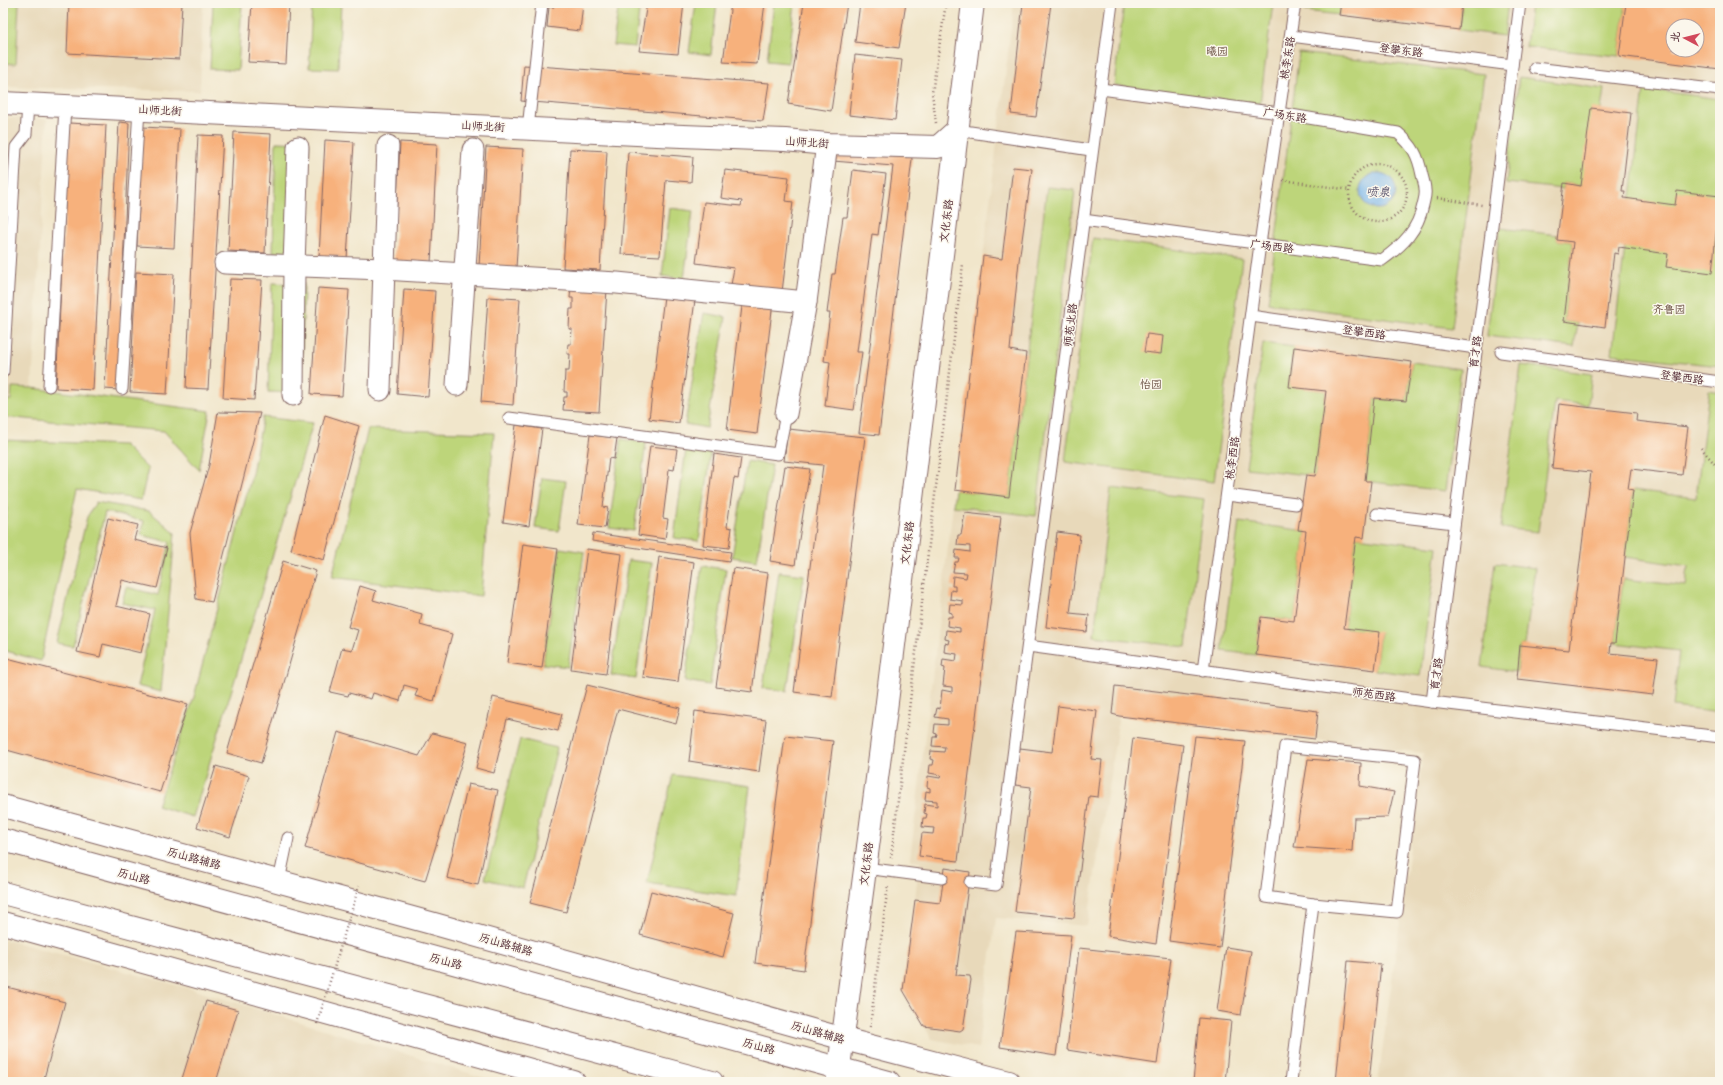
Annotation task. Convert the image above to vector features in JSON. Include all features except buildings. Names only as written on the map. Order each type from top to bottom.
[{"type":"main road","name":"文化东路","points":[[839,1075],[973,3]]},
{"type":"main road","name":"山师北街","points":[[3,103],[785,140],[827,144],[938,147],[957,130]]},
{"type":"main road","name":"历山路辅路","points":[[3,806],[279,881],[844,1039],[1009,1082]]},
{"type":"main road","name":"历山路","points":[[3,840],[839,1075],[889,1082]]},
{"type":"main road","points":[[3,893],[712,1082]]},
{"type":"main road","points":[[3,923],[574,1082]]},
{"type":"street","points":[[786,414],[806,302],[827,144]]},
{"type":"street","points":[[380,390],[388,146]]},
{"type":"street","points":[[293,395],[294,266],[298,147]]},
{"type":"street","points":[[457,385],[466,274],[473,150]]},
{"type":"street","points":[[225,263],[383,269],[617,283],[806,302]]},
{"type":"lane","points":[[528,128],[542,3]]},
{"type":"lane","name":"师苑北路","points":[[970,882],[996,885],[1091,150],[1101,89],[1112,3]]},
{"type":"lane","name":"桃李东路","points":[[1270,177],[1295,3]]},
{"type":"lane","name":"育才路","points":[[1432,702],[1520,3]]},
{"type":"lane","name":"登攀东路","points":[[1291,36],[1512,65]]},
{"type":"lane","points":[[1535,68],[1720,90]]},
{"type":"lane","name":"广场东路","points":[[1101,89],[1279,113],[1398,133],[1409,143],[1419,159],[1426,190],[1425,196]]},
{"type":"lane","points":[[3,372],[16,146],[26,134],[28,104]]},
{"type":"lane","points":[[49,386],[65,106]]},
{"type":"lane","points":[[122,389],[139,109]]},
{"type":"lane","points":[[957,130],[1091,150]]},
{"type":"lane","name":"桃李西路","points":[[1203,670],[1270,177]]},
{"type":"lane","name":"广场西路","points":[[1083,220],[1382,260],[1398,248],[1411,234],[1420,217],[1425,196]]},
{"type":"lane","name":"登攀西路","points":[[1251,316],[1476,348]]},
{"type":"lane","name":"登攀西路","points":[[1500,352],[1720,382]]},
{"type":"lane","points":[[509,418],[778,454],[786,414]]},
{"type":"lane","points":[[1227,495],[1296,504]]},
{"type":"lane","points":[[1377,514],[1454,523]]},
{"type":"lane","name":"师苑西路","points":[[1028,646],[1432,702],[1720,737]]},
{"type":"lane","points":[[1285,746],[1415,760],[1397,912],[1314,904],[1266,897],[1285,746]]},
{"type":"lane","points":[[279,881],[288,838]]},
{"type":"lane","points":[[865,868],[942,878]]},
{"type":"lane","points":[[1291,1082],[1314,904]]},
{"type":"path","points":[[1375,164],[1385,164],[1394,168],[1402,175],[1406,184],[1407,194],[1406,203],[1401,211],[1386,221],[1377,222],[1364,217],[1354,208],[1350,199],[1352,180],[1358,172],[1366,166],[1375,164]]},
{"type":"path","points":[[1270,177],[1350,190]]},
{"type":"path","points":[[1407,194],[1494,207]]},
{"type":"path","points":[[868,1045],[963,258]]},
{"type":"path","points":[[1701,448],[1720,470]]},
{"type":"path","points":[[317,1024],[359,886]]},
{"type":"shaded area","points":[[3,3],[203,3],[200,91],[3,87]]},
{"type":"shaded area","points":[[1014,3],[1720,3],[1720,1082],[1378,1082],[1423,753],[1119,716],[1087,926],[996,918],[978,1048],[932,1039],[903,990],[920,861],[910,860]]},
{"type":"shaded area","points":[[3,117],[47,119],[32,388],[12,387],[11,400],[3,400]]},
{"type":"shaded area","points":[[3,939],[191,989],[498,1082],[3,1082]]},
{"type":"green space","points":[[3,3],[19,3],[16,64],[3,63]]},
{"type":"green space","points":[[213,3],[242,3],[238,70],[210,69]]},
{"type":"green space","points":[[312,3],[341,3],[338,69],[309,68]]},
{"type":"green space","points":[[619,3],[640,3],[635,47],[613,45]]},
{"type":"green space","points":[[696,3],[717,3],[711,55],[689,52]]},
{"type":"green space","points":[[774,3],[795,3],[788,63],[767,61]]},
{"type":"green space","name":"曦园","points":[[1124,3],[1273,3],[1260,104],[1114,85]]},
{"type":"green space","points":[[1306,3],[1341,3],[1339,15],[1305,11]]},
{"type":"green space","points":[[1462,3],[1508,3],[1504,36],[1459,30]]},
{"type":"green space","points":[[1531,3],[1626,3],[1619,56],[1526,47]]},
{"type":"green space","points":[[1299,53],[1484,74],[1452,328],[1268,303]]},
{"type":"green space","points":[[1519,77],[1604,89],[1601,109],[1581,186],[1564,183],[1563,189],[1506,183]]},
{"type":"green space","name":"齐鲁园","points":[[1644,89],[1720,99],[1720,366],[1612,354]]},
{"type":"green space","points":[[276,142],[309,143],[305,253],[273,252]]},
{"type":"green space","points":[[1047,187],[1075,190],[1036,516],[953,506],[955,490],[1009,497]]},
{"type":"green space","points":[[670,208],[693,211],[684,279],[662,276]]},
{"type":"green space","points":[[1500,228],[1558,235],[1557,240],[1573,242],[1564,321],[1578,323],[1574,347],[1487,336]]},
{"type":"green space","name":"怡园","points":[[1093,238],[1242,259],[1214,482],[1065,462]]},
{"type":"green space","points":[[272,283],[304,284],[301,393],[268,392]]},
{"type":"green space","points":[[704,313],[726,317],[707,428],[685,424]]},
{"type":"green space","points":[[1263,343],[1294,347],[1289,386],[1326,391],[1315,476],[1246,468]]},
{"type":"green space","points":[[1412,362],[1461,369],[1445,491],[1365,481],[1374,398],[1406,401]]},
{"type":"green space","points":[[1521,365],[1592,374],[1588,405],[1555,401],[1538,532],[1501,528]]},
{"type":"green space","points":[[12,387],[32,388],[210,411],[199,470],[164,431],[3,417],[3,400],[11,400]]},
{"type":"green space","points":[[1709,390],[1720,392],[1720,713],[1673,707],[1679,651],[1615,643],[1623,579],[1686,586],[1688,566],[1625,557],[1633,490],[1696,498]]},
{"type":"green space","points":[[263,417],[313,423],[193,817],[157,806],[194,697],[251,478]]},
{"type":"green space","points":[[368,429],[494,433],[481,596],[332,577]]},
{"type":"green space","points":[[621,439],[646,443],[634,531],[609,528]]},
{"type":"green space","points":[[3,440],[124,445],[148,469],[141,500],[77,489],[41,661],[3,650],[3,532],[7,508],[3,507]]},
{"type":"green space","points":[[686,449],[711,453],[699,541],[674,538]]},
{"type":"green space","points":[[747,461],[772,465],[757,561],[732,557]]},
{"type":"green space","points":[[542,478],[566,481],[559,531],[535,528]]},
{"type":"green space","points":[[1111,488],[1204,499],[1186,647],[1094,636]]},
{"type":"green space","points":[[96,502],[149,511],[175,533],[161,692],[137,686],[155,610],[122,603],[126,587],[158,595],[170,542],[141,535],[144,521],[105,512],[73,646],[57,643],[87,517]]},
{"type":"green space","points":[[1239,522],[1306,531],[1294,621],[1261,617],[1256,655],[1222,651]]},
{"type":"green space","points":[[1356,537],[1437,547],[1420,676],[1375,670],[1380,633],[1344,628]]},
{"type":"green space","points":[[560,548],[584,552],[568,667],[543,664]]},
{"type":"green space","points":[[628,560],[652,563],[636,679],[611,675]]},
{"type":"green space","points":[[1495,563],[1535,568],[1525,645],[1520,645],[1517,672],[1482,667]]},
{"type":"green space","points":[[702,566],[726,569],[710,685],[685,681]]},
{"type":"green space","points":[[779,572],[804,575],[787,691],[763,688]]},
{"type":"green space","points":[[520,739],[557,748],[523,888],[485,879]]},
{"type":"green space","points":[[673,775],[750,786],[736,896],[647,883]]},
{"type":"water","name":"喷泉","points":[[1382,173],[1391,178],[1395,184],[1395,198],[1391,204],[1382,209],[1374,209],[1365,204],[1361,198],[1360,187],[1365,178],[1371,174]]}]
